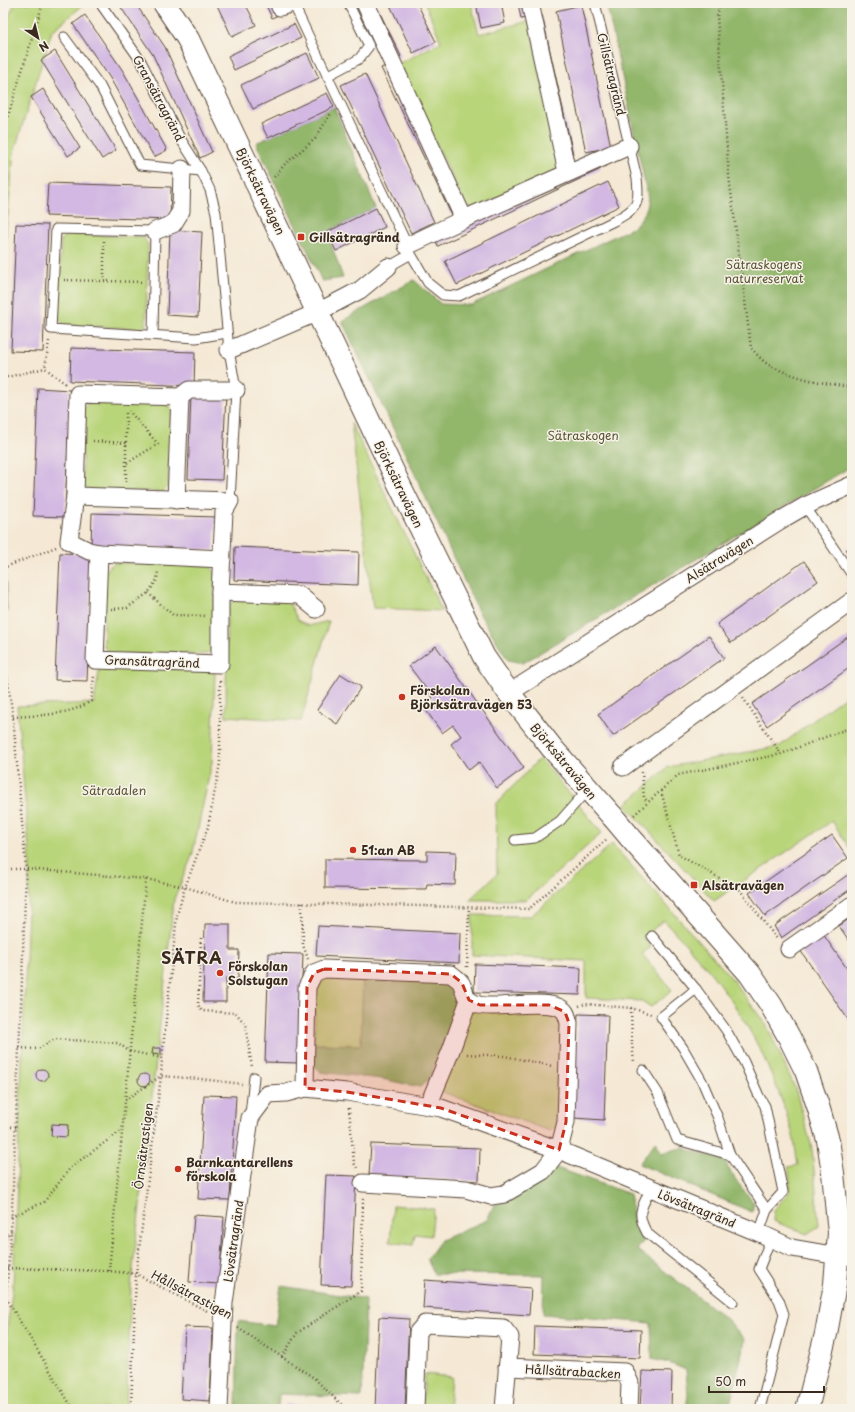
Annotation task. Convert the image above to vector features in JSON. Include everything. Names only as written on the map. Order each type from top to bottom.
[{"type":"street","name":"Björksätravägen","points":[[164,3],[188,39],[398,482],[484,657],[509,693],[552,748],[750,974],[771,1005],[806,1071],[828,1140],[838,1233],[845,1256],[835,1284],[826,1334],[807,1409]]},
{"type":"street","name":"Gillsätragränd","points":[[279,3],[280,7],[293,3]]},
{"type":"street","points":[[365,3],[464,218]]},
{"type":"street","points":[[530,3],[567,172]]},
{"type":"street","points":[[409,250],[464,218],[629,146]]},
{"type":"street","points":[[155,231],[173,224],[181,211],[182,169]]},
{"type":"street","points":[[229,350],[318,312],[360,290],[388,266]]},
{"type":"street","points":[[222,559],[99,553],[89,551],[69,541],[75,496],[78,394],[180,397],[189,390],[236,390]]},
{"type":"street","points":[[176,500],[180,397]]},
{"type":"street","name":"Alsätravägen","points":[[509,693],[805,506],[852,484]]},
{"type":"street","points":[[75,496],[230,501]]},
{"type":"street","name":"Gransätragränd","points":[[99,553],[95,660],[220,664],[220,592],[224,512],[230,501]]},
{"type":"street","points":[[220,592],[299,595],[316,609]]},
{"type":"street","points":[[623,767],[852,601]]},
{"type":"street","points":[[789,949],[852,905]]},
{"type":"street","points":[[305,1088],[307,987],[314,973],[324,969],[451,974],[462,983],[464,994],[469,1000],[480,1005],[549,1005],[560,1008],[565,1012],[569,1023],[566,1122],[559,1150],[543,1171],[504,1194],[491,1196],[466,1188],[363,1183]]},
{"type":"street","points":[[428,1106],[450,1053],[469,1000]]},
{"type":"street","name":"Lövsätragränd","points":[[218,1409],[224,1303],[250,1118],[268,1094],[286,1093],[305,1088],[348,1092],[441,1108],[559,1150],[792,1248],[845,1256]]},
{"type":"street","name":"Hållsätrabacken","points":[[415,1409],[418,1332],[425,1324],[503,1328],[510,1338],[504,1409]]},
{"type":"street","name":"Hållsätrabacken","points":[[507,1368],[625,1372],[630,1383],[629,1409]]},
{"type":"lane","name":"Gillsätragränd","points":[[293,3],[409,250],[428,284],[443,295],[459,296],[614,221],[633,210],[639,195],[637,178],[595,3]]},
{"type":"lane","points":[[327,76],[359,59],[369,46],[348,3]]},
{"type":"lane","name":"Gransätragränd","points":[[102,6],[141,61],[180,138],[201,171],[210,190],[216,213],[227,333],[236,390],[230,501]]},
{"type":"lane","points":[[64,37],[100,86],[140,165],[201,171]]},
{"type":"lane","points":[[153,335],[155,231],[56,229],[51,329],[196,338],[227,333]]},
{"type":"lane","points":[[388,266],[409,250]]},
{"type":"lane","points":[[805,506],[852,575]]},
{"type":"lane","points":[[515,840],[535,838],[560,821],[588,789]]},
{"type":"lane","points":[[652,936],[696,989],[726,1030],[744,1062],[765,1106],[783,1192],[767,1210],[765,1236],[759,1269],[779,1300],[784,1314],[760,1409]]},
{"type":"lane","points":[[696,989],[661,1017],[683,1048],[702,1081],[718,1118],[730,1155],[767,1210]]},
{"type":"lane","points":[[643,1070],[658,1093],[677,1140],[730,1155]]},
{"type":"lane","points":[[250,1118],[254,1077]]},
{"type":"lane","points":[[651,1189],[641,1208],[641,1222],[647,1233],[733,1302]]},
{"type":"path","points":[[3,132],[43,3]]},
{"type":"path","points":[[720,3],[717,16],[730,176],[751,348],[768,364],[797,376],[835,385],[852,386]]},
{"type":"path","points":[[260,192],[285,164],[316,139],[338,100]]},
{"type":"path","points":[[104,230],[104,281]]},
{"type":"path","points":[[53,280],[154,282]]},
{"type":"path","points":[[45,368],[51,329]]},
{"type":"path","points":[[3,378],[45,368]]},
{"type":"path","points":[[45,368],[78,394]]},
{"type":"path","points":[[126,463],[158,444],[126,408],[126,443],[126,463],[126,498]]},
{"type":"path","points":[[77,440],[126,443]]},
{"type":"path","points":[[3,568],[69,541]]},
{"type":"path","points":[[97,610],[127,608],[148,593],[157,580],[159,556]]},
{"type":"path","points":[[148,593],[173,615],[220,616]]},
{"type":"path","points":[[3,647],[13,717],[26,869],[12,1217],[6,1298],[3,1409]]},
{"type":"path","name":"Örnsätrastigen","points":[[131,1409],[136,1274],[161,1076],[177,915],[185,887],[208,827],[220,764],[220,664]]},
{"type":"path","points":[[13,717],[57,714],[83,707],[91,701],[93,684]]},
{"type":"path","points":[[734,686],[781,754]]},
{"type":"path","points":[[3,869],[26,869],[146,879],[185,887],[235,902],[529,909],[678,774],[781,754],[852,727]]},
{"type":"path","points":[[642,768],[644,798],[648,802]]},
{"type":"path","points":[[661,791],[679,855],[740,890],[783,946],[789,949]]},
{"type":"path","points":[[109,1271],[146,879]]},
{"type":"path","points":[[302,903],[303,945],[314,973]]},
{"type":"path","points":[[462,983],[467,971],[469,907]]},
{"type":"path","points":[[201,938],[198,1005],[202,1011],[236,1013],[245,1024],[254,1077]]},
{"type":"path","points":[[565,1012],[585,1004],[631,1008],[661,1017]]},
{"type":"path","points":[[631,1008],[634,1061],[643,1070]]},
{"type":"path","points":[[19,1048],[38,1049],[55,1039],[118,1043],[129,1051],[162,1058]]},
{"type":"path","points":[[450,1053],[505,1056],[567,1069]]},
{"type":"path","points":[[125,1100],[161,1076],[200,1078],[245,1085],[252,1092]]},
{"type":"path","points":[[282,1357],[297,1333],[361,1291],[363,1183],[354,1162],[348,1092]]},
{"type":"path","points":[[3,1127],[16,1127]]},
{"type":"path","points":[[12,1217],[44,1202],[71,1167],[122,1130]]},
{"type":"path","points":[[3,1241],[11,1231]]},
{"type":"path","name":"Hållsätrastigen","points":[[3,1268],[109,1271],[136,1274],[224,1320],[282,1357],[314,1378],[346,1409]]},
{"type":"path","points":[[6,1298],[73,1409]]},
{"type":"highlighted area","points":[[324,969],[451,974],[462,983],[469,1000],[480,1005],[549,1005],[565,1012],[569,1023],[566,1122],[559,1150],[441,1108],[347,1092],[305,1088],[307,987],[314,973]]},
{"type":"green space","points":[[15,3],[86,3],[52,31],[14,152],[3,264],[3,30]]},
{"type":"green space","points":[[425,3],[471,3],[479,34],[529,21],[560,166],[558,170],[473,209],[466,206],[398,64],[441,42]]},
{"type":"green space","name":"Sätraskogen","points":[[617,3],[852,3],[852,466],[523,663],[508,660],[478,611],[342,321],[414,280],[441,304],[471,305],[634,227],[645,213],[648,198],[607,6]]},
{"type":"green space","points":[[334,107],[376,208],[327,232],[343,278],[322,281],[256,143]]},
{"type":"green space","points":[[67,234],[143,237],[148,244],[146,324],[142,329],[64,325],[58,317],[61,239]]},
{"type":"green space","points":[[90,401],[165,402],[172,410],[168,487],[163,492],[90,490],[82,485],[83,409]]},
{"type":"green space","points":[[351,423],[442,611],[373,608]]},
{"type":"green space","points":[[3,531],[7,612],[3,612]]},
{"type":"green space","points":[[113,563],[209,565],[216,573],[212,649],[207,654],[110,654],[104,647],[104,573]]},
{"type":"green space","points":[[235,600],[288,601],[298,620],[308,626],[329,621],[301,721],[226,716],[227,606]]},
{"type":"green space","name":"Sätradalen","points":[[100,665],[215,671],[212,762],[192,856],[174,899],[131,1286],[126,1409],[3,1409],[3,1359],[13,1285],[30,860],[17,706],[94,703]]},
{"type":"green space","points":[[852,691],[852,852],[832,821],[714,901],[625,805],[668,767],[780,746]]},
{"type":"green space","points":[[540,758],[602,833],[526,900],[469,900],[497,874],[496,804]]},
{"type":"green space","points":[[612,844],[728,974],[767,1026],[795,1088],[812,1148],[819,1226],[807,1234],[773,1221],[774,1210],[789,1192],[790,1181],[788,1167],[798,1165],[793,1136],[773,1077],[756,1041],[736,1008],[704,964],[664,920],[643,938],[651,947],[642,954],[672,990],[651,1007],[642,1001],[586,998],[586,961],[472,955],[472,915],[531,916]]},
{"type":"green space","points":[[316,975],[363,977],[361,1045],[314,1044]]},
{"type":"green space","points":[[363,977],[451,980],[457,987],[459,1006],[429,1079],[420,1087],[382,1079],[320,1072],[314,1067],[314,1044],[361,1045]]},
{"type":"green space","points":[[470,1009],[557,1013],[562,1018],[557,1126],[550,1131],[443,1092],[437,1085]]},
{"type":"green space","points":[[656,1141],[661,1153],[682,1148],[723,1160],[738,1183],[754,1203],[752,1212],[639,1164]]},
{"type":"green space","points":[[554,1167],[630,1194],[635,1228],[644,1240],[637,1250],[728,1320],[745,1340],[729,1409],[686,1409],[688,1394],[686,1370],[669,1363],[652,1359],[651,1323],[543,1314],[544,1275],[434,1274],[427,1259],[441,1240],[487,1220],[494,1205],[509,1200]]},
{"type":"green space","points":[[393,1205],[434,1209],[431,1236],[415,1234],[413,1245],[390,1242]]},
{"type":"green space","points":[[281,1286],[366,1299],[362,1397],[279,1394],[278,1409],[236,1409],[238,1321],[275,1326]]},
{"type":"green space","points":[[425,1374],[452,1377],[449,1409],[422,1406]]},
{"type":"building","points":[[118,3],[135,3],[165,47],[212,152],[200,158],[153,55]]},
{"type":"building","points":[[216,3],[245,3],[256,25],[232,37]]},
{"type":"building","points":[[265,3],[272,3],[278,15],[272,18]]},
{"type":"building","points":[[369,3],[375,3],[401,56],[396,58]]},
{"type":"building","points":[[389,3],[417,3],[436,42],[413,53]]},
{"type":"building","points":[[476,3],[501,3],[505,23],[481,28]]},
{"type":"building","points":[[518,3],[523,3],[527,18],[521,19]]},
{"type":"building","points":[[581,5],[611,147],[586,152],[556,11]]},
{"type":"building","points":[[85,15],[123,71],[167,150],[154,157],[110,78],[73,24]]},
{"type":"building","points":[[542,15],[573,154],[568,155],[536,16]]},
{"type":"building","points":[[294,24],[301,38],[234,70],[228,56]]},
{"type":"building","points":[[55,51],[116,150],[102,159],[41,60]]},
{"type":"building","points":[[307,53],[319,78],[253,109],[241,85]]},
{"type":"building","points":[[386,66],[456,212],[451,214],[381,68]]},
{"type":"building","points":[[365,74],[434,222],[411,233],[341,85]]},
{"type":"building","points":[[43,89],[80,148],[68,156],[31,97]]},
{"type":"building","points":[[327,93],[334,107],[268,138],[261,124]]},
{"type":"building","points":[[598,164],[601,169],[438,246],[436,241]]},
{"type":"building","points":[[608,182],[619,206],[457,285],[445,261]]},
{"type":"building","points":[[48,183],[171,187],[170,220],[46,216]]},
{"type":"building","points":[[376,208],[385,227],[336,251],[327,232]]},
{"type":"building","points":[[16,224],[48,225],[43,352],[11,351]]},
{"type":"building","points":[[170,230],[202,232],[198,317],[167,315]]},
{"type":"building","points":[[71,348],[195,352],[194,386],[70,381]]},
{"type":"building","points":[[38,388],[70,390],[65,517],[33,516]]},
{"type":"building","points":[[191,394],[226,395],[222,480],[188,479]]},
{"type":"building","points":[[92,513],[216,517],[214,550],[91,546]]},
{"type":"building","points":[[852,546],[852,559],[846,550]]},
{"type":"building","points":[[235,547],[359,552],[358,585],[234,580]]},
{"type":"building","points":[[60,553],[92,554],[87,681],[55,680]]},
{"type":"building","points":[[804,561],[818,581],[731,643],[717,624]]},
{"type":"building","points":[[852,634],[852,666],[767,726],[752,704]]},
{"type":"building","points":[[709,636],[724,658],[613,736],[598,714]]},
{"type":"building","points":[[436,646],[524,768],[497,788],[479,762],[469,770],[451,744],[461,736],[453,725],[442,733],[423,706],[433,698],[409,666]]},
{"type":"building","points":[[341,674],[361,687],[337,724],[317,710]]},
{"type":"building","points":[[832,835],[848,858],[765,916],[749,893]]},
{"type":"building","points":[[427,851],[456,852],[455,885],[427,884],[426,889],[325,888],[325,859],[427,860]]},
{"type":"building","points":[[852,872],[852,888],[781,938],[774,926]]},
{"type":"building","points":[[850,918],[852,921],[852,945],[839,926]]},
{"type":"building","points":[[205,924],[230,924],[230,950],[239,950],[238,979],[226,978],[226,1002],[203,1002]]},
{"type":"building","points":[[318,926],[460,933],[459,963],[316,956]]},
{"type":"building","points":[[823,934],[852,976],[852,1025],[800,950]]},
{"type":"building","points":[[269,953],[303,954],[299,1063],[265,1062]]},
{"type":"building","points":[[475,964],[581,968],[580,995],[474,992]]},
{"type":"building","points":[[578,1014],[608,1015],[604,1120],[573,1118]]},
{"type":"building","points":[[153,1048],[161,1048],[161,1055],[152,1054]]},
{"type":"building","points":[[40,1069],[44,1069],[48,1075],[44,1081],[40,1081],[36,1077],[36,1073]]},
{"type":"building","points":[[142,1074],[146,1074],[150,1080],[146,1086],[142,1086],[138,1082],[138,1078]]},
{"type":"building","points":[[204,1095],[236,1096],[230,1200],[198,1199]]},
{"type":"building","points":[[52,1124],[68,1125],[67,1137],[51,1136]]},
{"type":"building","points":[[371,1144],[480,1148],[479,1181],[369,1176]]},
{"type":"building","points":[[326,1175],[356,1176],[351,1286],[321,1285]]},
{"type":"building","points":[[194,1215],[224,1217],[219,1284],[189,1282]]},
{"type":"building","points":[[425,1280],[531,1288],[529,1315],[423,1308]]},
{"type":"building","points":[[379,1317],[409,1319],[405,1409],[375,1409]]},
{"type":"building","points":[[535,1326],[641,1330],[640,1358],[534,1354]]},
{"type":"building","points":[[185,1327],[213,1328],[210,1401],[181,1399]]},
{"type":"building","points":[[642,1371],[672,1372],[671,1409],[640,1409]]},
{"type":"building","points":[[285,1404],[313,1406],[313,1409],[284,1409]]},
{"type":"place","name":"Gillsätragränd","points":[[301,237]]},
{"type":"place","name":"Förskolan Björksätravägen 53","points":[[402,697]]},
{"type":"place","name":"51:an AB","points":[[353,850]]},
{"type":"place","name":"Alsätravägen","points":[[694,885]]},
{"type":"place","name":"Förskolan Solstugan","points":[[220,973]]},
{"type":"place","name":"Barnkantarellens förskola","points":[[178,1169]]},
{"type":"district","name":"SÄTRA","points":[[192,957]]},
{"type":"park label","name":"Sätraskogens naturreservat","points":[[764,271]]}]
